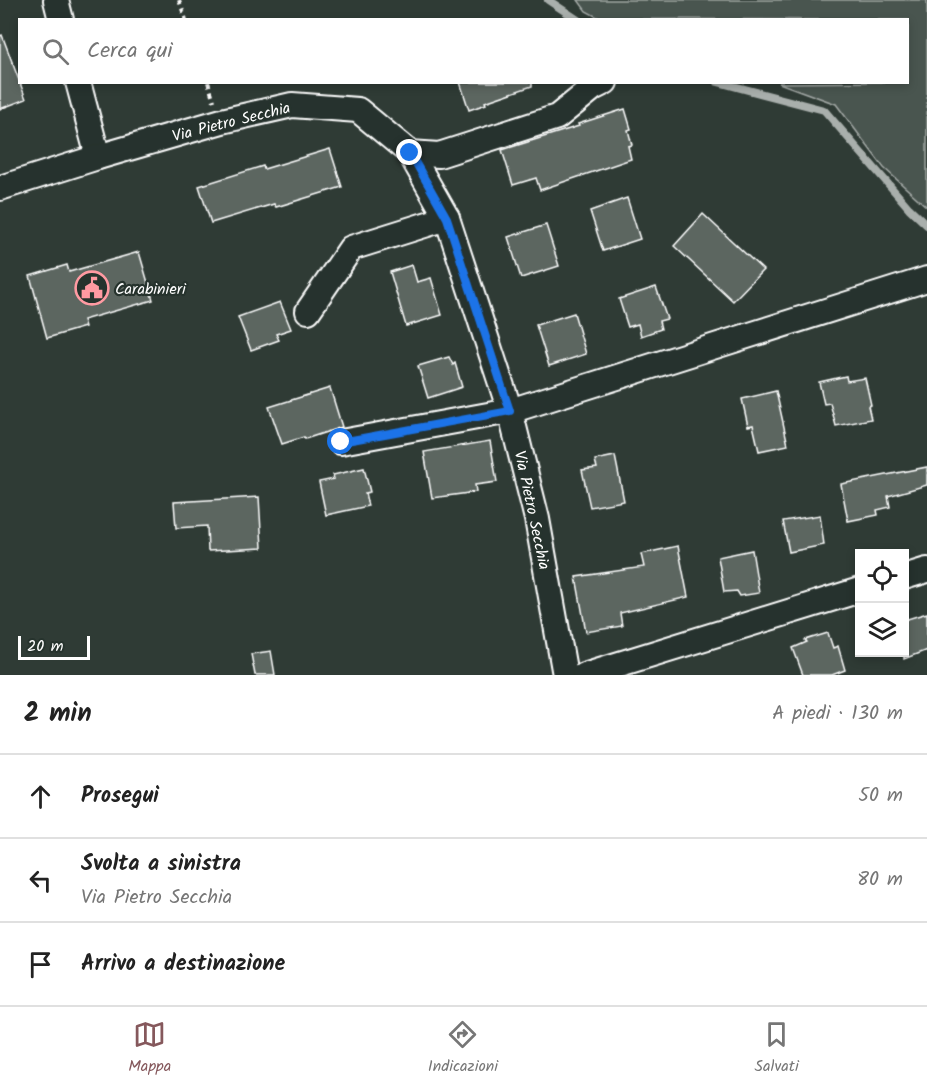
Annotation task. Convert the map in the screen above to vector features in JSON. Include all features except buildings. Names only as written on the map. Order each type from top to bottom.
[{"type":"street","points":[[56,0],[60,18]]},
{"type":"street","points":[[79,84],[98,157]]},
{"type":"street","points":[[410,153],[440,155],[557,117],[601,84]]},
{"type":"street","name":"Via Pietro Secchia","points":[[0,188],[222,121],[292,105],[358,110],[410,153],[447,218],[510,411],[537,519],[565,675]]},
{"type":"street","points":[[308,311],[351,248],[447,218]]},
{"type":"street","points":[[341,442],[510,411],[927,279]]},
{"type":"street","points":[[909,575],[927,570]]},
{"type":"street","points":[[584,675],[855,592]]},
{"type":"path","points":[[179,0],[185,18]]},
{"type":"shaded area","points":[[578,0],[927,0],[927,207],[884,168],[836,104],[782,84],[909,84],[909,18],[599,18],[586,11]]},
{"type":"waterway","points":[[548,0],[575,18]]},
{"type":"waterway","points":[[726,84],[824,110],[909,208],[927,225]]},
{"type":"place","name":"Carabinieri","points":[[92,288]]},
{"type":"route","points":[[341,442],[510,411],[447,218],[410,153]]}]
